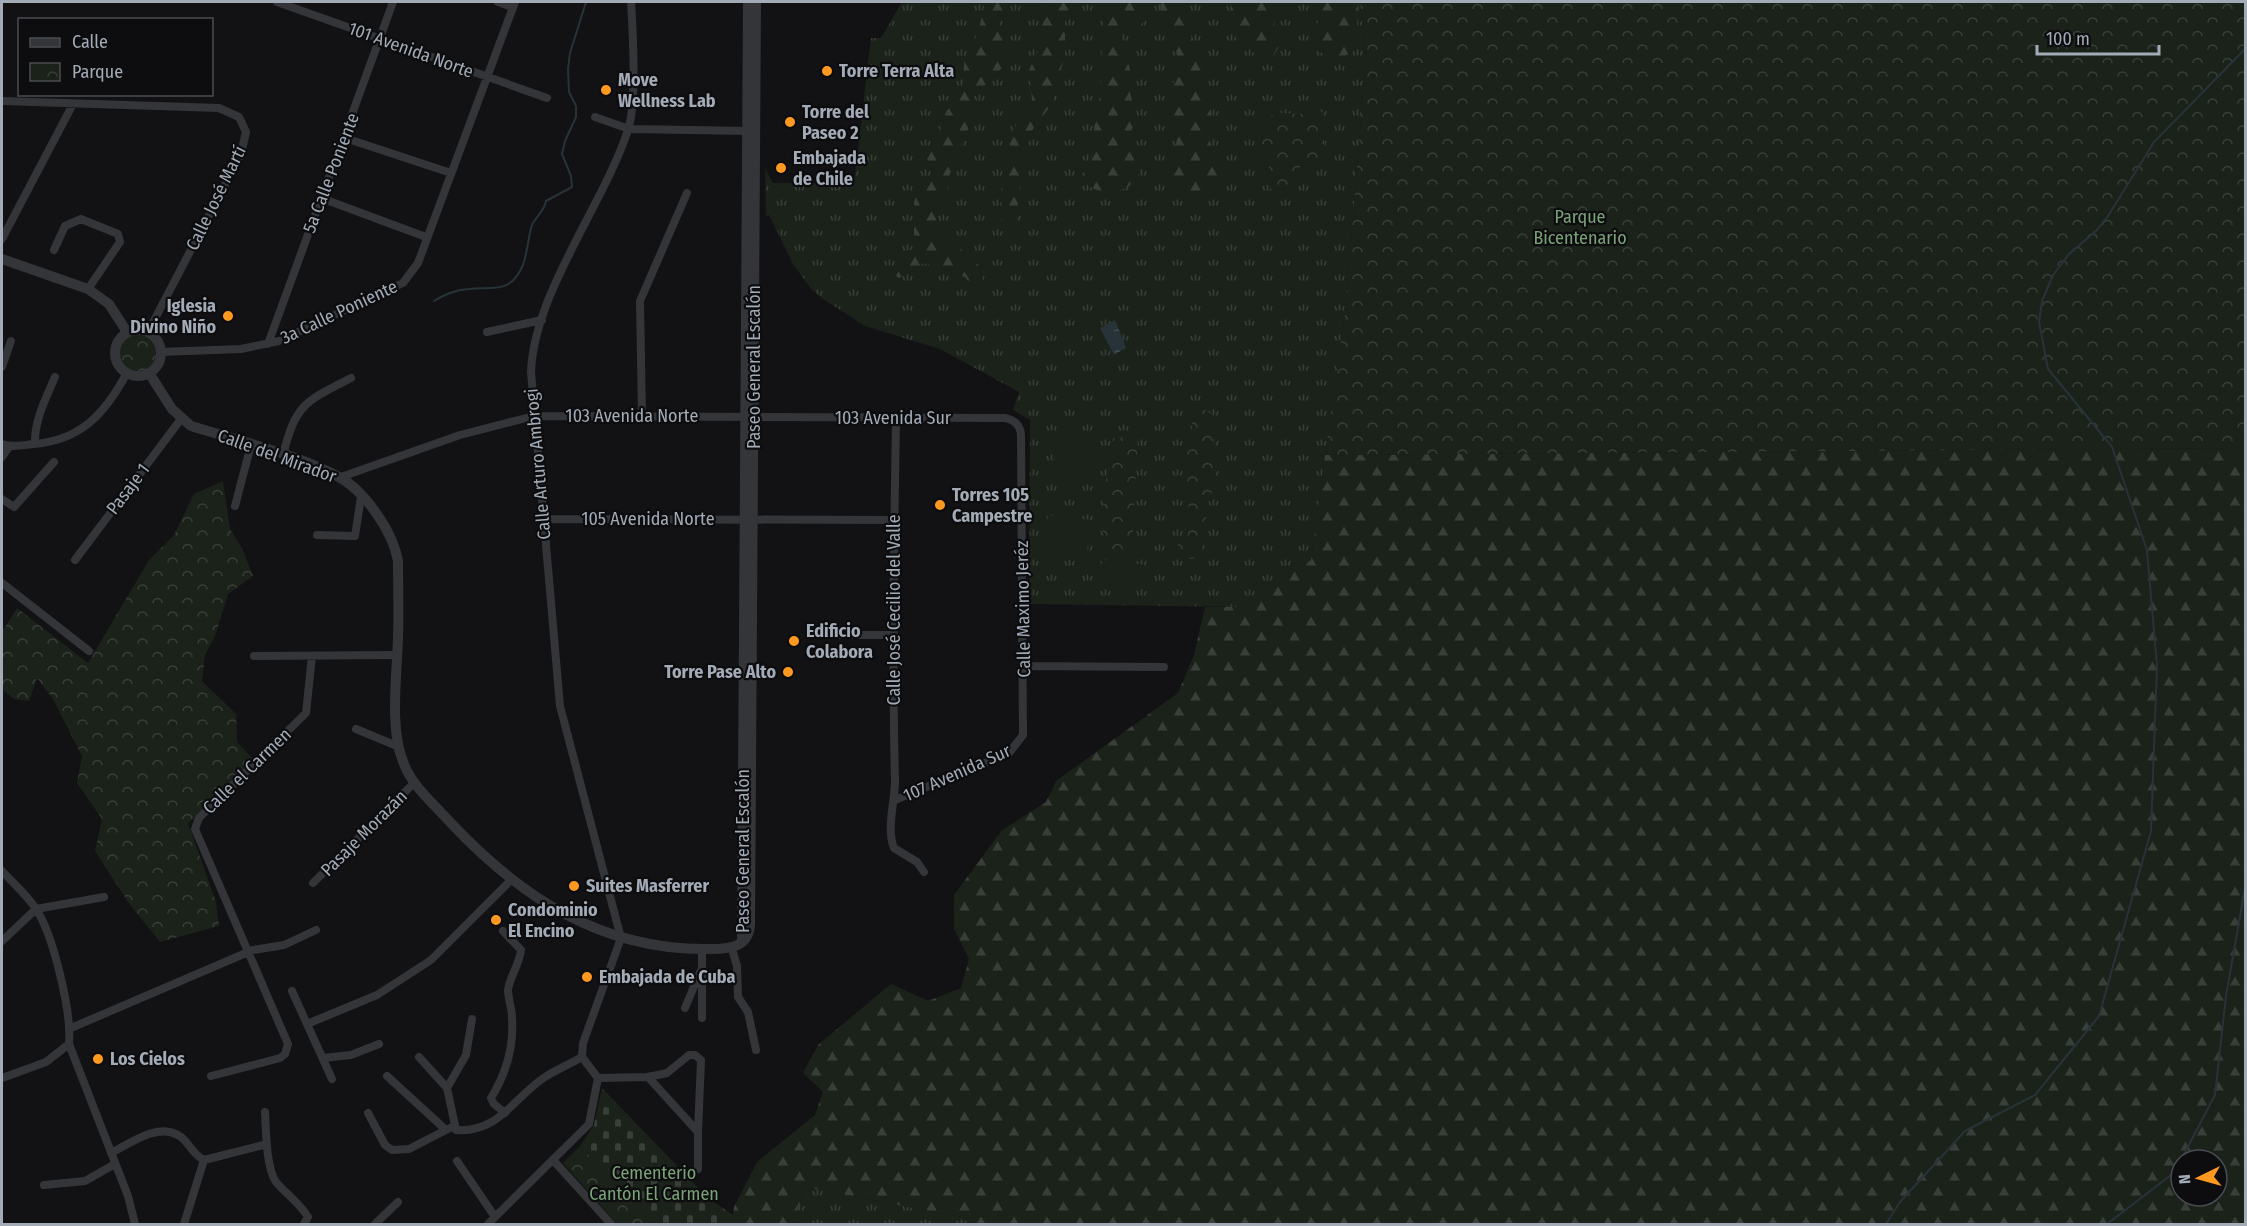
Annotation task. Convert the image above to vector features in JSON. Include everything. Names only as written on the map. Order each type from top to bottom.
[{"type":"street","name":"101 Avenida Norte","points":[[277,2],[547,98]]},
{"type":"street","name":"5a Calle Poniente","points":[[268,344],[393,2]]},
{"type":"street","points":[[498,2],[513,4]]},
{"type":"street","name":"Calle Arturo Ambrogi","points":[[621,938],[563,725],[543,519],[531,361],[542,320],[629,129],[632,73],[631,2]]},
{"type":"street","name":"Paseo General Escalón","points":[[732,949],[749,933],[750,924],[751,131],[748,2]]},
{"type":"street","name":"Paseo General Escalón","points":[[751,131],[756,2]]},
{"type":"street","name":"3a Calle Poniente","points":[[161,352],[241,350],[268,344],[403,283],[418,263],[488,78],[513,4]]},
{"type":"street","name":"Calle José Martí","points":[[2,101],[219,108],[233,112],[243,124],[246,132],[241,154],[148,332]]},
{"type":"street","points":[[2,239],[73,104]]},
{"type":"street","points":[[596,117],[629,129],[751,131]]},
{"type":"street","points":[[345,138],[451,173]]},
{"type":"street","points":[[642,416],[640,301],[687,193]]},
{"type":"street","points":[[321,198],[426,237]]},
{"type":"street","points":[[54,250],[66,226],[81,219],[118,234],[120,242],[88,289]]},
{"type":"street","points":[[2,259],[88,289],[109,304],[127,332]]},
{"type":"street","points":[[486,332],[542,320]]},
{"type":"street","points":[[138,329],[148,332],[158,340],[161,352],[158,364],[149,373],[138,376],[127,373],[117,363],[115,349],[127,332],[138,329]]},
{"type":"street","points":[[2,367],[11,341]]},
{"type":"street","points":[[2,457],[5,445],[35,444],[60,439],[89,423],[108,406],[127,373]]},
{"type":"street","points":[[149,373],[181,419]]},
{"type":"street","points":[[35,444],[35,433],[40,415],[55,377]]},
{"type":"street","points":[[282,456],[289,429],[298,413],[319,394],[351,378]]},
{"type":"street","name":"103 Avenida Norte","points":[[341,477],[460,435],[534,416],[749,416]]},
{"type":"street","name":"103 Avenida Sur","points":[[749,416],[896,420],[1005,418],[1018,424],[1021,436]]},
{"type":"street","name":"Calle del Mirador","points":[[181,419],[191,426],[341,477],[387,528],[396,549],[397,746],[414,783]]},
{"type":"street","name":"Pasaje 1","points":[[75,560],[181,419]]},
{"type":"street","name":"Calle José Cecilio del Valle","points":[[896,420],[895,800],[891,836],[896,850],[917,862],[924,872]]},
{"type":"street","name":"Calle Maximo Jeréz","points":[[1018,745],[1024,732],[1021,436]]},
{"type":"street","points":[[235,506],[251,445]]},
{"type":"street","points":[[2,499],[14,507],[54,462]]},
{"type":"street","points":[[317,536],[355,536],[361,497]]},
{"type":"street","name":"105 Avenida Norte","points":[[543,519],[895,520]]},
{"type":"street","points":[[2,583],[89,651]]},
{"type":"street","points":[[827,635],[894,635]]},
{"type":"street","points":[[254,656],[397,655]]},
{"type":"street","name":"Calle el Carmen","points":[[211,1076],[285,1054],[288,1044],[195,829],[199,818],[306,713],[312,656]]},
{"type":"street","points":[[1023,666],[1164,667]]},
{"type":"street","points":[[356,729],[397,746]]},
{"type":"street","name":"107 Avenida Sur","points":[[895,800],[1009,753],[1018,745]]},
{"type":"street","points":[[414,783],[466,839],[511,880],[547,906],[588,927],[621,938],[702,949],[732,949],[738,966],[738,997],[748,1012],[756,1050]]},
{"type":"street","name":"Pasaje Morazán","points":[[313,883],[414,783]]},
{"type":"street","points":[[2,871],[36,909],[52,949],[71,1028],[69,1044],[128,1196],[135,1224]]},
{"type":"street","points":[[307,1024],[377,995],[432,960],[511,880]]},
{"type":"street","points":[[2,941],[36,909],[104,897]]},
{"type":"street","points":[[71,1028],[248,952],[284,945],[316,930]]},
{"type":"street","points":[[503,931],[521,950],[519,966],[508,991],[512,1020],[510,1048],[501,1082],[491,1098],[494,1104],[506,1113]]},
{"type":"street","points":[[488,1224],[589,1124],[598,1078],[582,1058],[583,1043],[621,938]]},
{"type":"street","points":[[702,949],[702,1018]]},
{"type":"street","points":[[685,1008],[702,969]]},
{"type":"street","points":[[292,992],[332,1079]]},
{"type":"street","points":[[449,1128],[447,1088],[466,1055],[472,1019]]},
{"type":"street","points":[[2,1078],[46,1062],[69,1044]]},
{"type":"street","points":[[323,1058],[351,1055],[379,1044]]},
{"type":"street","points":[[598,1078],[648,1077],[667,1073],[689,1054],[701,1060],[698,1169]]},
{"type":"street","points":[[419,1057],[447,1088]]},
{"type":"street","points":[[387,1076],[449,1128],[473,1131],[506,1113],[545,1077],[582,1058]]},
{"type":"street","points":[[648,1077],[698,1132]]},
{"type":"street","points":[[265,1112],[267,1144],[275,1180],[304,1210],[308,1217],[304,1224]]},
{"type":"street","points":[[368,1113],[386,1146],[393,1150],[409,1149],[449,1128]]},
{"type":"street","points":[[111,1153],[145,1136],[166,1130],[181,1138],[195,1156],[204,1160],[267,1144]]},
{"type":"street","points":[[184,1224],[204,1160]]},
{"type":"street","points":[[553,1160],[611,1224]]},
{"type":"street","points":[[457,1161],[495,1216]]},
{"type":"street","points":[[44,1185],[85,1181],[115,1164]]},
{"type":"street","points":[[375,1224],[398,1202]]},
{"type":"green space","points":[[902,2],[1360,2],[1366,58],[1345,312],[1311,560],[1246,607],[1029,604],[1030,420],[1013,410],[1019,392],[940,349],[865,326],[811,289],[793,264],[769,215],[766,216],[765,168],[773,183],[854,183],[871,38],[881,38]]},
{"type":"green space","points":[[985,2],[1017,2],[1003,12],[1000,18],[1009,56],[1007,63],[973,97],[969,127],[947,181],[948,188],[934,225],[939,238],[963,250],[976,262],[983,277],[982,286],[975,289],[965,277],[924,263],[899,278],[893,274],[893,267],[914,247],[914,202],[919,188],[933,172],[927,159],[937,140],[946,112],[963,89],[964,60],[978,33]]},
{"type":"green space","points":[[1048,2],[1073,2],[1065,16],[1065,57],[1055,87],[1054,101],[1033,129],[1023,157],[1016,221],[1009,233],[1002,231],[1001,177],[1014,129],[1017,122],[1028,113],[1032,100],[1029,70],[1039,49],[1040,27]]},
{"type":"green space","points":[[1108,2],[1143,2],[1143,28],[1136,29],[1127,11],[1122,26],[1124,50],[1131,73],[1130,91],[1135,110],[1131,140],[1141,161],[1138,176],[1128,186],[1115,191],[1102,191],[1090,187],[1083,179],[1084,167],[1095,153],[1094,128],[1101,91],[1102,28]]},
{"type":"green space","points":[[1160,2],[1179,2],[1188,31],[1202,56],[1213,124],[1209,140],[1220,166],[1220,180],[1209,190],[1202,192],[1190,193],[1184,190],[1178,185],[1172,173],[1178,136],[1169,112],[1169,102],[1177,66],[1177,54],[1175,46],[1162,25]]},
{"type":"green space","points":[[1231,2],[1280,2],[1274,25],[1279,47],[1271,59],[1260,58],[1233,33],[1230,23]]},
{"type":"green space","points":[[1321,2],[1359,2],[1357,26],[1349,38],[1353,52],[1340,58],[1326,57],[1318,49],[1314,36],[1320,18]]},
{"type":"green space","name":"Parque Bicentenario","points":[[1360,2],[2245,2],[2245,448],[1325,455],[1345,312],[1366,58]]},
{"type":"green space","points":[[1318,108],[1323,114],[1319,121],[1325,143],[1319,159],[1298,168],[1293,184],[1277,196],[1265,182],[1270,164],[1263,160],[1256,151],[1256,133],[1262,120],[1279,113],[1304,114]]},
{"type":"green space","points":[[138,334],[151,340],[157,353],[151,366],[138,372],[125,366],[119,353],[125,340]]},
{"type":"green space","points":[[1206,410],[1212,415],[1216,480],[1207,507],[1204,544],[1206,549],[1198,558],[1187,559],[1177,550],[1179,540],[1188,535],[1189,488],[1184,480],[1183,457],[1189,448],[1194,411]]},
{"type":"green space","points":[[1134,437],[1138,443],[1130,556],[1108,554],[1103,530],[1103,514],[1113,438]]},
{"type":"green space","points":[[1056,438],[1096,442],[1092,482],[1053,478]]},
{"type":"green space","points":[[2245,448],[2245,1224],[971,1224],[972,1219],[804,1187],[794,1224],[724,1224],[733,1215],[734,1207],[757,1162],[815,1115],[823,1092],[803,1073],[818,1045],[891,984],[928,1001],[961,988],[969,959],[954,929],[954,895],[1002,830],[1046,802],[1056,781],[1178,693],[1194,655],[1205,607],[1246,607],[1311,560],[1325,455]]},
{"type":"green space","points":[[223,481],[230,529],[242,548],[253,576],[228,594],[215,636],[205,655],[202,681],[236,714],[237,742],[256,762],[188,823],[216,902],[219,926],[160,942],[128,902],[95,851],[102,819],[77,783],[82,756],[53,699],[37,678],[29,701],[14,699],[2,689],[2,632],[17,608],[88,663],[149,560],[174,535],[194,494]]},
{"type":"green space","points":[[1048,515],[1091,520],[1086,561],[1043,556]]},
{"type":"green space","points":[[1102,560],[1145,565],[1142,584],[1100,579]]},
{"type":"green space","name":"Cementerio Cantón El Carmen","points":[[602,1088],[708,1198],[733,1215],[724,1224],[655,1224],[580,1146],[594,1125]]},
{"type":"green space","points":[[580,1146],[655,1224],[617,1224],[563,1163]]},
{"type":"green space","points":[[804,1187],[972,1219],[971,1224],[794,1224]]},
{"type":"water","points":[[1115,320],[1126,348],[1114,355],[1100,328]]},
{"type":"waterway","points":[[434,301],[455,291],[500,287],[512,281],[523,265],[532,224],[546,201],[572,187],[571,176],[562,154],[576,117],[576,106],[569,92],[568,69],[570,53],[586,2]]},
{"type":"waterway","points":[[1886,1224],[1900,1202],[1965,1131],[2035,1095],[2099,1016],[2151,831],[2157,666],[2147,550],[2112,447],[2048,369],[2039,322],[2042,301],[2053,275],[2069,254],[2097,230],[2108,216],[2154,142],[2246,48]]},
{"type":"waterway","points":[[2187,1148],[2215,1095],[2226,996],[2246,882]]},
{"type":"waterway","points":[[2107,1224],[2169,1177]]},
{"type":"place","name":"Torre Terra Alta","points":[[827,71]]},
{"type":"place","name":"Move Wellness Lab","points":[[606,90]]},
{"type":"place","name":"Torre del Paseo 2","points":[[790,122]]},
{"type":"place","name":"Embajada de Chile","points":[[781,168]]},
{"type":"place","name":"Iglesia Divino Niño","points":[[228,316]]},
{"type":"place","name":"Torres 105 Campestre","points":[[940,505]]},
{"type":"place","name":"Edificio Colabora","points":[[794,641]]},
{"type":"place","name":"Torre Pase Alto","points":[[788,672]]},
{"type":"place","name":"Suites Masferrer","points":[[574,886]]},
{"type":"place","name":"Condominio El Encino","points":[[496,920]]},
{"type":"place","name":"Embajada de Cuba","points":[[587,977]]},
{"type":"place","name":"Los Cielos","points":[[98,1059]]}]
